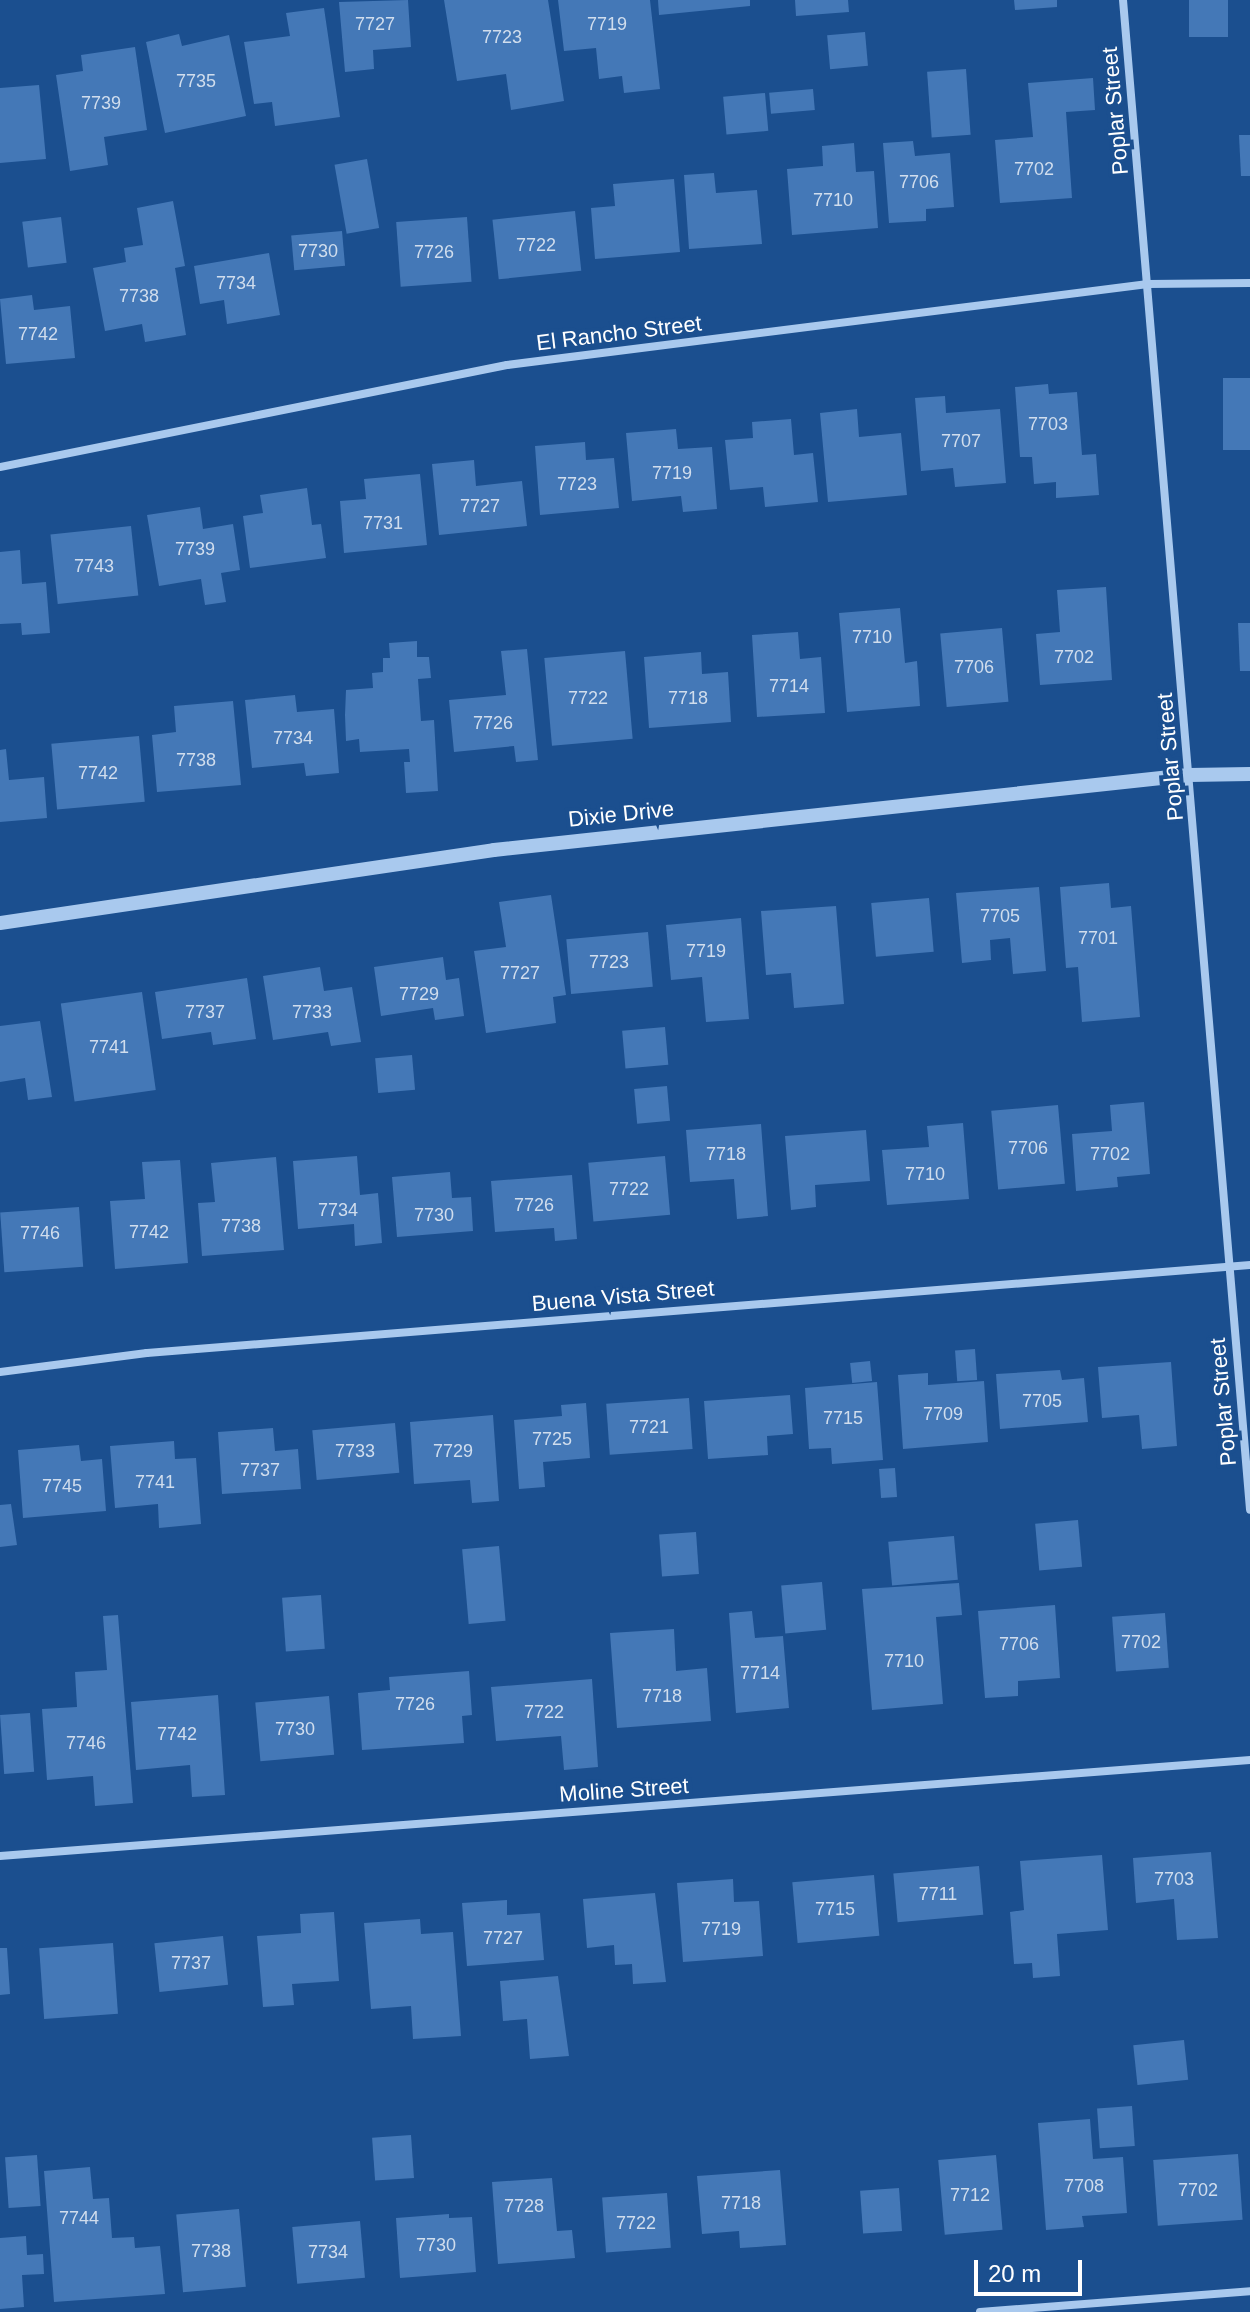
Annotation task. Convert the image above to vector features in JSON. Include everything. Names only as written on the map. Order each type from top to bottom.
[{"type":"street","name":"Poplar Street","points":[[1123,0],[1250,1510]]},
{"type":"street","name":"El Rancho Street","points":[[0,467],[507,365],[1148,284],[1250,283]]},
{"type":"street","name":"Dixie Drive","points":[[0,923],[494,850],[1189,775],[1250,774]]},
{"type":"street","name":"Buena Vista Street","points":[[0,1372],[163,1352],[1250,1265]]},
{"type":"street","name":"Moline Street","points":[[0,1856],[1250,1760]]},
{"type":"street","points":[[980,2312],[1250,2291]]},
{"type":"building","points":[[408,0],[411,47],[373,50],[374,69],[345,72],[339,2]]},
{"type":"building","points":[[444,0],[548,0],[564,101],[511,110],[506,74],[457,81]]},
{"type":"building","points":[[558,0],[650,0],[660,89],[624,93],[622,76],[599,79],[596,48],[564,51]]},
{"type":"building","points":[[658,0],[750,0],[750,6],[659,15]]},
{"type":"building","points":[[795,0],[848,0],[849,12],[796,16]]},
{"type":"building","points":[[1014,0],[1057,0],[1057,7],[1015,10]]},
{"type":"building","points":[[1189,0],[1228,0],[1228,37],[1189,37]]},
{"type":"building","points":[[324,8],[340,117],[275,126],[272,102],[254,104],[244,42],[290,36],[286,13]]},
{"type":"building","points":[[865,32],[868,66],[830,69],[827,35]]},
{"type":"building","points":[[179,34],[182,46],[229,35],[246,116],[165,133],[146,42]]},
{"type":"building","points":[[135,47],[147,130],[104,137],[108,165],[70,171],[56,75],[83,71],[81,55]]},
{"type":"building","points":[[966,69],[971,135],[932,138],[927,72]]},
{"type":"building","points":[[1093,78],[1095,110],[1066,112],[1072,198],[1000,203],[995,140],[1033,137],[1028,83]]},
{"type":"building","points":[[39,85],[46,159],[0,163],[0,88]]},
{"type":"building","points":[[813,89],[815,110],[771,114],[769,93]]},
{"type":"building","points":[[765,93],[768,131],[726,135],[723,97]]},
{"type":"building","points":[[1239,135],[1250,135],[1250,176],[1241,176]]},
{"type":"building","points":[[913,141],[915,156],[950,153],[954,207],[926,209],[926,221],[889,223],[883,143]]},
{"type":"building","points":[[854,143],[856,172],[874,171],[878,228],[792,235],[787,169],[823,166],[822,146]]},
{"type":"building","points":[[367,159],[379,228],[347,234],[335,165]]},
{"type":"building","points":[[714,173],[716,193],[757,190],[762,244],[689,249],[684,175]]},
{"type":"building","points":[[674,179],[680,252],[595,259],[591,208],[615,206],[613,184]]},
{"type":"building","points":[[173,201],[185,266],[175,268],[186,335],[145,342],[142,324],[105,331],[93,268],[126,262],[124,248],[143,245],[137,208]]},
{"type":"building","points":[[575,211],[581,271],[499,279],[492,220]]},
{"type":"building","points":[[61,217],[67,263],[28,267],[22,222]]},
{"type":"building","points":[[467,217],[472,282],[401,287],[396,222]]},
{"type":"building","points":[[342,231],[345,266],[294,270],[291,235]]},
{"type":"building","points":[[269,253],[280,315],[227,324],[224,300],[200,304],[194,266]]},
{"type":"building","points":[[32,295],[34,310],[70,306],[75,358],[6,364],[0,299]]},
{"type":"building","points":[[1223,378],[1250,378],[1250,450],[1223,450]]},
{"type":"building","points":[[1048,384],[1049,394],[1077,392],[1082,455],[1096,454],[1099,495],[1056,498],[1056,482],[1034,484],[1032,457],[1020,457],[1015,387]]},
{"type":"building","points":[[945,396],[946,413],[1000,409],[1006,483],[955,487],[953,468],[921,471],[915,398]]},
{"type":"building","points":[[857,409],[859,437],[901,433],[907,495],[828,502],[820,413]]},
{"type":"building","points":[[791,419],[794,455],[813,453],[818,502],[765,507],[763,487],[730,490],[725,440],[753,438],[752,422]]},
{"type":"building","points":[[676,429],[678,449],[712,447],[717,509],[683,512],[681,496],[632,501],[626,433]]},
{"type":"building","points":[[585,442],[586,460],[614,458],[619,508],[540,515],[535,446]]},
{"type":"building","points":[[474,460],[476,486],[522,481],[527,526],[439,535],[432,464]]},
{"type":"building","points":[[420,474],[427,545],[344,553],[340,501],[366,499],[364,479]]},
{"type":"building","points":[[307,488],[312,525],[321,524],[326,558],[250,568],[243,516],[263,513],[260,495]]},
{"type":"building","points":[[200,507],[203,529],[233,524],[240,570],[221,573],[226,602],[205,605],[201,579],[159,586],[147,515]]},
{"type":"building","points":[[131,526],[138,596],[58,604],[50,534]]},
{"type":"building","points":[[20,550],[22,584],[46,582],[50,633],[22,635],[21,623],[0,624],[0,552]]},
{"type":"building","points":[[1106,587],[1112,680],[1040,685],[1036,634],[1060,632],[1057,590]]},
{"type":"building","points":[[900,608],[905,663],[917,661],[920,706],[847,712],[839,613]]},
{"type":"building","points":[[1238,623],[1250,623],[1250,671],[1240,671]]},
{"type":"building","points":[[1002,628],[1008,702],[947,707],[940,633]]},
{"type":"building","points":[[798,632],[800,659],[821,657],[825,713],[757,717],[752,635]]},
{"type":"building","points":[[417,641],[417,657],[429,657],[431,678],[418,679],[421,721],[434,720],[438,791],[406,793],[404,762],[410,762],[409,749],[360,752],[359,739],[346,741],[346,690],[373,688],[372,673],[383,672],[383,658],[390,658],[389,643]]},
{"type":"building","points":[[527,649],[538,760],[516,762],[514,746],[454,752],[449,700],[506,695],[501,651]]},
{"type":"building","points":[[625,651],[633,739],[552,746],[544,658]]},
{"type":"building","points":[[701,652],[702,674],[728,672],[731,722],[649,728],[644,657]]},
{"type":"building","points":[[295,695],[297,712],[334,709],[339,773],[306,776],[304,763],[252,768],[245,700]]},
{"type":"building","points":[[233,701],[241,785],[157,792],[152,735],[176,732],[174,706]]},
{"type":"building","points":[[139,736],[145,802],[57,809],[51,744]]},
{"type":"building","points":[[6,749],[9,780],[44,777],[47,818],[0,822],[0,750]]},
{"type":"building","points":[[1109,883],[1111,908],[1131,906],[1140,1017],[1082,1022],[1078,967],[1066,968],[1060,887]]},
{"type":"building","points":[[1039,887],[1046,971],[1013,974],[1010,938],[990,940],[991,960],[962,963],[956,893]]},
{"type":"building","points":[[551,895],[566,995],[553,997],[556,1023],[486,1033],[474,951],[506,947],[499,902]]},
{"type":"building","points":[[929,898],[934,952],[876,957],[871,903]]},
{"type":"building","points":[[836,906],[844,1004],[794,1008],[791,973],[766,975],[761,911]]},
{"type":"building","points":[[741,918],[749,1019],[706,1022],[702,977],[671,980],[666,925]]},
{"type":"building","points":[[648,932],[653,987],[571,994],[566,939]]},
{"type":"building","points":[[443,957],[446,980],[459,978],[464,1016],[435,1020],[433,1008],[381,1016],[374,967]]},
{"type":"building","points":[[320,967],[324,991],[352,987],[361,1042],[331,1046],[328,1032],[273,1040],[263,976]]},
{"type":"building","points":[[247,978],[256,1039],[213,1045],[211,1032],[162,1039],[155,992]]},
{"type":"building","points":[[142,992],[156,1090],[75,1101],[61,1003]]},
{"type":"building","points":[[40,1021],[52,1097],[28,1100],[25,1078],[0,1082],[0,1026]]},
{"type":"building","points":[[665,1027],[668,1065],[625,1069],[622,1031]]},
{"type":"building","points":[[412,1055],[415,1090],[378,1093],[375,1058]]},
{"type":"building","points":[[667,1086],[670,1121],[637,1124],[634,1089]]},
{"type":"building","points":[[1144,1102],[1150,1174],[1117,1177],[1118,1187],[1076,1191],[1072,1134],[1112,1131],[1110,1105]]},
{"type":"building","points":[[1058,1105],[1065,1184],[998,1190],[991,1111]]},
{"type":"building","points":[[963,1123],[969,1199],[887,1205],[882,1150],[929,1147],[927,1126]]},
{"type":"building","points":[[761,1124],[768,1216],[737,1219],[734,1179],[690,1182],[686,1130]]},
{"type":"building","points":[[866,1130],[870,1181],[815,1185],[816,1207],[791,1210],[785,1136]]},
{"type":"building","points":[[357,1156],[360,1195],[378,1193],[382,1243],[355,1246],[354,1224],[298,1229],[293,1161]]},
{"type":"building","points":[[665,1156],[670,1215],[593,1221],[588,1163]]},
{"type":"building","points":[[276,1157],[284,1250],[202,1256],[198,1203],[215,1202],[211,1163]]},
{"type":"building","points":[[180,1160],[188,1263],[115,1269],[110,1201],[145,1199],[142,1162]]},
{"type":"building","points":[[450,1172],[452,1198],[471,1197],[473,1231],[397,1237],[392,1177]]},
{"type":"building","points":[[572,1175],[577,1239],[555,1241],[554,1228],[495,1232],[491,1181]]},
{"type":"building","points":[[79,1207],[83,1267],[4,1272],[0,1213]]},
{"type":"building","points":[[975,1349],[977,1380],[957,1381],[955,1350]]},
{"type":"building","points":[[870,1361],[872,1381],[852,1383],[850,1363]]},
{"type":"building","points":[[1171,1362],[1177,1446],[1142,1449],[1139,1415],[1102,1418],[1098,1367]]},
{"type":"building","points":[[1060,1370],[1062,1380],[1084,1378],[1088,1422],[1000,1429],[996,1374]]},
{"type":"building","points":[[928,1373],[928,1385],[984,1381],[988,1442],[903,1449],[898,1375]]},
{"type":"building","points":[[877,1382],[883,1460],[832,1464],[831,1448],[809,1449],[805,1388]]},
{"type":"building","points":[[790,1395],[793,1434],[767,1436],[768,1455],[708,1459],[704,1401]]},
{"type":"building","points":[[689,1398],[693,1449],[610,1455],[606,1404]]},
{"type":"building","points":[[586,1403],[590,1458],[543,1462],[545,1487],[519,1489],[514,1420],[562,1416],[561,1405]]},
{"type":"building","points":[[493,1415],[499,1501],[472,1503],[470,1480],[414,1484],[410,1422]]},
{"type":"building","points":[[395,1423],[399,1473],[317,1480],[312,1430]]},
{"type":"building","points":[[273,1428],[275,1451],[298,1449],[301,1489],[222,1494],[218,1432]]},
{"type":"building","points":[[174,1441],[175,1459],[196,1458],[201,1524],[159,1528],[158,1504],[115,1508],[110,1446]]},
{"type":"building","points":[[79,1445],[81,1461],[102,1459],[106,1511],[23,1518],[18,1450]]},
{"type":"building","points":[[895,1468],[897,1497],[881,1498],[879,1469]]},
{"type":"building","points":[[11,1504],[17,1545],[0,1547],[0,1505]]},
{"type":"building","points":[[1078,1520],[1082,1567],[1039,1571],[1035,1524]]},
{"type":"building","points":[[696,1532],[699,1574],[662,1576],[659,1535]]},
{"type":"building","points":[[954,1536],[958,1580],[892,1586],[888,1542]]},
{"type":"building","points":[[499,1546],[506,1621],[469,1624],[462,1549]]},
{"type":"building","points":[[822,1582],[826,1630],[785,1633],[781,1586]]},
{"type":"building","points":[[959,1583],[962,1615],[936,1617],[943,1704],[872,1710],[862,1589]]},
{"type":"building","points":[[321,1595],[325,1649],[286,1652],[282,1598]]},
{"type":"building","points":[[1055,1605],[1060,1678],[1018,1681],[1018,1696],[985,1698],[978,1611]]},
{"type":"building","points":[[752,1611],[755,1638],[783,1636],[789,1708],[736,1713],[729,1613]]},
{"type":"building","points":[[1165,1613],[1169,1668],[1116,1672],[1112,1617]]},
{"type":"building","points":[[118,1615],[133,1803],[95,1806],[93,1776],[47,1780],[42,1709],[77,1707],[75,1672],[107,1670],[103,1616]]},
{"type":"building","points":[[674,1629],[676,1671],[707,1668],[711,1721],[617,1728],[610,1633]]},
{"type":"building","points":[[469,1671],[472,1715],[462,1716],[464,1743],[362,1750],[358,1693],[390,1690],[389,1677]]},
{"type":"building","points":[[592,1679],[598,1767],[564,1770],[561,1736],[496,1741],[491,1687]]},
{"type":"building","points":[[218,1695],[225,1795],[192,1797],[190,1765],[136,1770],[131,1702]]},
{"type":"building","points":[[329,1696],[334,1755],[260,1761],[255,1702]]},
{"type":"building","points":[[30,1713],[34,1772],[4,1774],[0,1715]]},
{"type":"building","points":[[1211,1852],[1218,1938],[1177,1940],[1174,1899],[1136,1903],[1133,1858]]},
{"type":"building","points":[[1102,1855],[1108,1930],[1057,1934],[1060,1976],[1033,1978],[1032,1963],[1014,1964],[1010,1912],[1024,1910],[1020,1861]]},
{"type":"building","points":[[979,1866],[983,1915],[898,1922],[893,1873]]},
{"type":"building","points":[[874,1875],[879,1936],[798,1943],[792,1882]]},
{"type":"building","points":[[733,1879],[734,1902],[759,1901],[763,1956],[683,1962],[677,1883]]},
{"type":"building","points":[[655,1893],[666,1982],[633,1984],[632,1964],[615,1965],[614,1945],[587,1948],[583,1899]]},
{"type":"building","points":[[507,1900],[507,1915],[540,1913],[544,1960],[467,1966],[462,1903]]},
{"type":"building","points":[[334,1912],[339,1981],[292,1984],[294,2005],[263,2007],[257,1936],[301,1933],[300,1914]]},
{"type":"building","points":[[420,1919],[421,1934],[453,1932],[461,2036],[413,2039],[411,2006],[371,2009],[364,1923]]},
{"type":"building","points":[[223,1936],[228,1985],[159,1992],[154,1943]]},
{"type":"building","points":[[113,1943],[118,2014],[44,2019],[39,1948]]},
{"type":"building","points":[[0,1948],[7,1948],[10,1994],[0,1995]]},
{"type":"building","points":[[558,1976],[569,2056],[530,2059],[527,2019],[503,2021],[500,1981]]},
{"type":"building","points":[[1184,2040],[1188,2080],[1137,2085],[1133,2045]]},
{"type":"building","points":[[1132,2106],[1135,2146],[1100,2148],[1097,2108]]},
{"type":"building","points":[[1090,2119],[1093,2159],[1123,2157],[1127,2213],[1082,2216],[1084,2227],[1046,2230],[1038,2123]]},
{"type":"building","points":[[411,2135],[414,2178],[375,2181],[372,2138]]},
{"type":"building","points":[[1238,2154],[1243,2220],[1158,2226],[1153,2160]]},
{"type":"building","points":[[37,2155],[41,2206],[9,2208],[5,2157]]},
{"type":"building","points":[[996,2155],[1003,2230],[945,2235],[938,2160]]},
{"type":"building","points":[[90,2167],[93,2199],[109,2198],[112,2238],[134,2237],[135,2248],[160,2246],[165,2294],[54,2302],[44,2171]]},
{"type":"building","points":[[780,2170],[786,2245],[740,2248],[739,2231],[702,2234],[697,2176]]},
{"type":"building","points":[[552,2178],[557,2231],[572,2230],[575,2258],[498,2264],[492,2182]]},
{"type":"building","points":[[899,2188],[902,2231],[863,2234],[860,2191]]},
{"type":"building","points":[[667,2193],[671,2248],[606,2252],[602,2198]]},
{"type":"building","points":[[239,2209],[246,2287],[183,2292],[176,2214]]},
{"type":"building","points":[[449,2214],[449,2218],[472,2217],[476,2272],[400,2278],[396,2218]]},
{"type":"building","points":[[360,2221],[365,2278],[297,2284],[292,2227]]},
{"type":"building","points":[[26,2236],[27,2255],[43,2254],[44,2274],[22,2275],[24,2307],[0,2309],[0,2238]]}]
